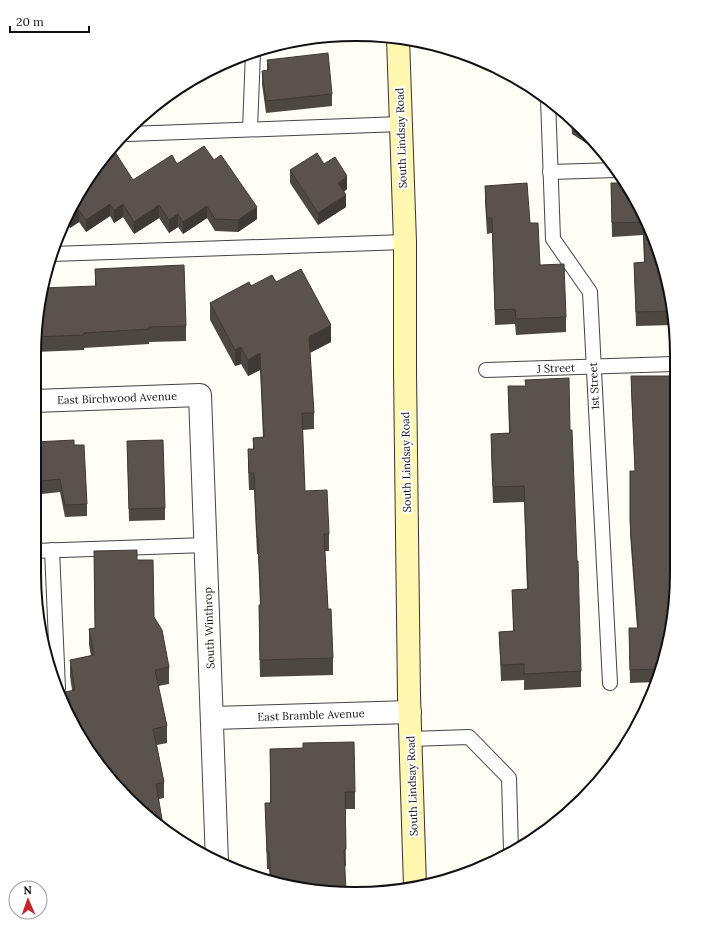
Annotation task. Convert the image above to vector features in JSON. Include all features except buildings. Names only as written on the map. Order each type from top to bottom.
[{"type":"main road","name":"South Lindsay Road","points":[[398,44],[405,242],[405,371],[410,740],[415,881]]},
{"type":"street","name":"East Birchwood Avenue","points":[[41,401],[200,395]]},
{"type":"street","name":"South Winthrop","points":[[200,395],[217,855]]},
{"type":"street","name":"East Bramble Avenue","points":[[212,718],[410,712]]},
{"type":"lane","points":[[250,129],[253,58]]},
{"type":"lane","name":"1st Street","points":[[548,107],[553,239],[590,292],[610,683]]},
{"type":"lane","points":[[132,134],[401,124]]},
{"type":"lane","points":[[550,172],[609,170]]},
{"type":"lane","points":[[58,254],[405,242]]},
{"type":"lane","name":"J Street","points":[[486,370],[670,364]]},
{"type":"lane","points":[[41,551],[206,545]]},
{"type":"lane","points":[[52,550],[57,672]]},
{"type":"lane","points":[[410,740],[469,737],[509,778],[511,846]]}]
